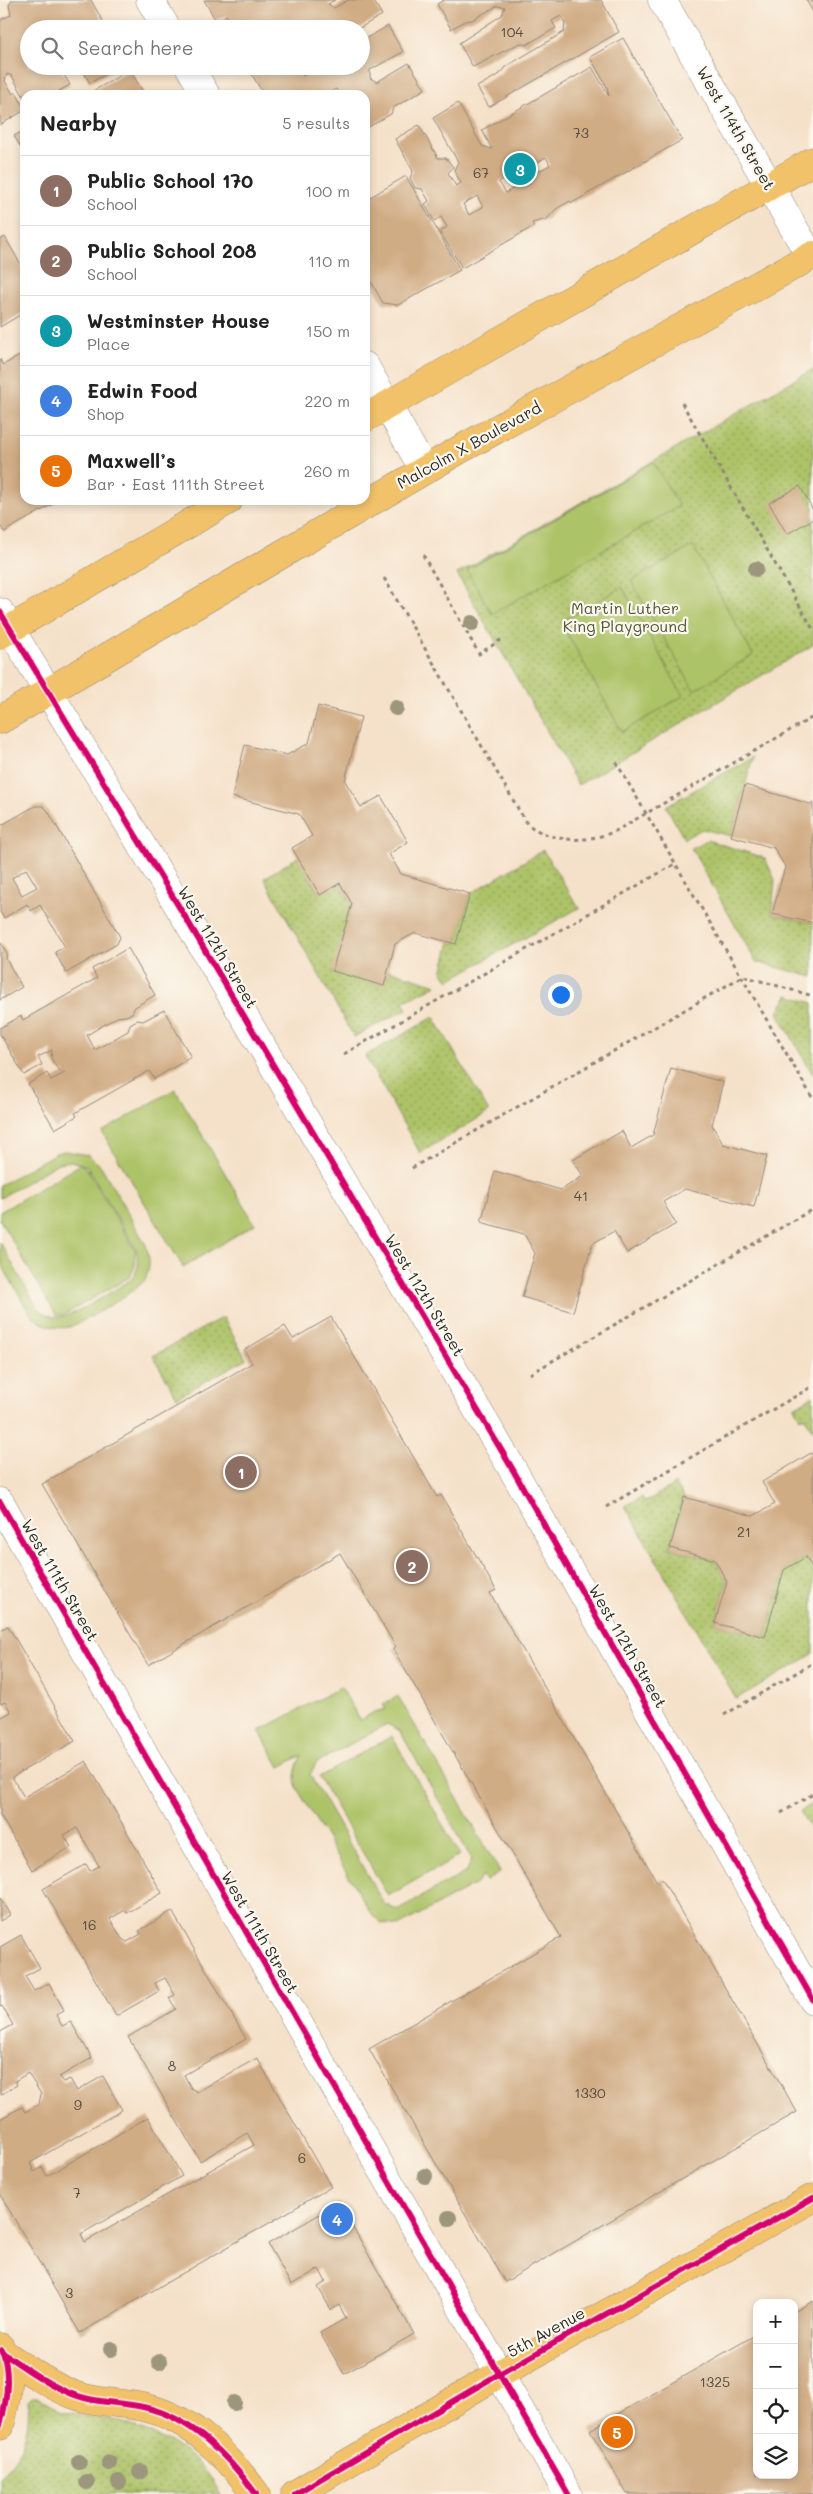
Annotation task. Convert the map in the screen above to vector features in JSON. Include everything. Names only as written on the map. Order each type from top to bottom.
[{"type":"main road","points":[[376,412],[813,161]]},
{"type":"main road","name":"Malcolm X Boulevard","points":[[370,502],[812,255]]},
{"type":"main road","points":[[3,626],[220,505]]},
{"type":"main road","name":"Malcolm X Boulevard","points":[[0,720],[365,505]]},
{"type":"main road","name":"5th Avenue","points":[[296,2494],[499,2374],[813,2198]]},
{"type":"main road","points":[[0,2426],[5,2407],[8,2378],[1,2350]]},
{"type":"main road","points":[[1,2350],[51,2384],[72,2394],[88,2400],[146,2407],[185,2424],[204,2438],[234,2466],[256,2494]]},
{"type":"street","points":[[150,0],[162,20]]},
{"type":"street","name":"West 114th Street","points":[[662,0],[769,186],[812,255]]},
{"type":"street","points":[[194,75],[203,90]]},
{"type":"street","points":[[370,387],[376,412],[424,470]]},
{"type":"street","name":"West 112th Street","points":[[3,626],[47,692],[187,920],[513,1470],[813,2000]]},
{"type":"street","name":"West 111th Street","points":[[0,1502],[568,2494]]},
{"type":"path","points":[[682,403],[813,629]]},
{"type":"path","points":[[423,555],[479,654],[502,640]]},
{"type":"path","points":[[384,578],[527,824],[540,833],[568,841],[596,838],[614,832],[813,717]]},
{"type":"path","points":[[616,762],[743,976],[813,1099]]},
{"type":"path","points":[[344,1054],[675,864]]},
{"type":"path","points":[[412,1168],[743,976],[813,996]]},
{"type":"path","points":[[530,1374],[813,1209]]},
{"type":"path","points":[[606,1507],[813,1386]]},
{"type":"path","points":[[724,1715],[813,1663]]},
{"type":"path","points":[[781,1813],[813,1794]]},
{"type":"green space","name":"Martin Luther King Playground","points":[[813,369],[813,645],[578,785],[457,574]]},
{"type":"green space","points":[[653,462],[679,506],[492,614],[467,570]]},
{"type":"green space","points":[[693,546],[753,655],[694,690],[631,581]]},
{"type":"green space","points":[[622,587],[683,696],[622,732],[561,622]]},
{"type":"green space","points":[[753,757],[731,836],[702,829],[684,839],[666,806]]},
{"type":"green space","points":[[707,840],[765,858],[775,880],[772,914],[813,923],[813,977],[756,962],[691,848]]},
{"type":"green space","points":[[543,850],[579,908],[449,980],[442,973],[450,942],[456,944],[470,894]]},
{"type":"green space","points":[[298,857],[319,894],[340,883],[352,904],[333,971],[384,985],[388,970],[437,985],[403,1002],[407,1009],[354,1037],[264,878]]},
{"type":"green space","points":[[788,995],[813,1003],[813,1075],[778,1013]]},
{"type":"green space","points":[[434,1017],[489,1112],[420,1153],[365,1056]]},
{"type":"green space","points":[[175,1089],[255,1224],[183,1267],[102,1132]]},
{"type":"green space","points":[[65,1151],[88,1155],[101,1166],[146,1245],[149,1263],[144,1281],[131,1292],[75,1325],[62,1328],[52,1327],[38,1321],[27,1309],[4,1268],[0,1242],[37,1307],[45,1314],[54,1317],[61,1317],[76,1312],[130,1280],[137,1269],[138,1262],[136,1249],[87,1166],[72,1161],[58,1163],[0,1198],[0,1185],[56,1153]]},
{"type":"green space","points":[[81,1164],[87,1169],[135,1250],[135,1265],[133,1272],[128,1278],[64,1315],[56,1315],[0,1220],[0,1212]]},
{"type":"green space","points":[[223,1317],[246,1359],[177,1397],[153,1356]]},
{"type":"green space","points":[[813,1396],[813,1431],[804,1416],[800,1418],[794,1407]]},
{"type":"green space","points":[[675,1484],[684,1497],[670,1548],[715,1560],[727,1582],[715,1623],[765,1637],[784,1570],[806,1557],[813,1569],[813,1654],[736,1699],[625,1506],[642,1497],[645,1502]]},
{"type":"green space","points":[[341,1687],[360,1720],[374,1712],[386,1709],[383,1705],[398,1696],[500,1872],[486,1881],[483,1876],[476,1884],[398,1926],[382,1923],[371,1914],[298,1790],[295,1781],[296,1772],[302,1755],[280,1767],[259,1731]],"holes":[[[387,1724],[400,1731],[472,1860],[466,1872],[397,1910],[384,1904],[310,1775],[316,1763]]]},
{"type":"green space","points":[[392,1736],[460,1855],[388,1896],[319,1777]]},
{"type":"green space","points":[[813,1803],[813,1834],[800,1811]]},
{"type":"green space","points":[[32,2397],[38,2397],[61,2412],[120,2421],[155,2435],[180,2448],[204,2468],[221,2494],[0,2494],[0,2478],[13,2461],[26,2433],[28,2401]]},
{"type":"building","points":[[12,0],[91,0],[102,20],[20,20],[20,75],[64,75],[70,85],[61,90],[20,90],[12,76],[7,74],[5,81],[13,94],[16,92],[20,100],[20,113],[0,125],[0,22],[11,15],[9,5]]},
{"type":"building","points":[[204,0],[335,0],[328,4],[334,8],[348,0],[373,0],[382,15],[370,22],[370,20],[228,20],[226,15],[215,20]]},
{"type":"building","points":[[444,0],[601,0],[619,32],[489,107],[477,87],[500,74],[505,67],[564,32],[565,23],[561,16],[552,21],[556,28],[526,45],[520,43],[473,67],[459,43],[502,15],[505,7],[497,6],[451,29],[437,4]]},
{"type":"building","points":[[806,0],[813,0],[813,12]]},
{"type":"building","points":[[388,26],[403,52],[370,70],[370,36]]},
{"type":"building","points":[[623,38],[682,140],[572,203],[570,201],[556,209],[547,219],[532,223],[534,226],[462,268],[440,232],[447,227],[441,217],[434,221],[425,204],[429,201],[422,189],[415,188],[410,178],[413,171],[395,139],[419,125],[438,158],[446,158],[453,167],[448,173],[456,186],[461,183],[454,170],[458,162],[433,118],[458,103],[482,146],[492,149],[482,130],[592,67],[609,96],[607,87],[590,57]],"holes":[[[546,157],[550,165],[537,172],[534,165]],[[508,176],[515,187],[506,193],[499,182]],[[477,196],[483,207],[469,215],[463,204]]]},
{"type":"building","points":[[409,63],[425,89],[393,108],[391,114],[370,126],[370,90],[261,90],[252,75],[370,75],[370,78],[377,82]]},
{"type":"building","points":[[85,75],[104,75],[90,83]]},
{"type":"building","points":[[121,75],[133,75],[142,90],[95,90]]},
{"type":"building","points":[[20,133],[20,146],[14,136]]},
{"type":"building","points":[[406,176],[460,270],[398,305],[383,303],[370,280],[370,197]]},
{"type":"building","points":[[5,237],[20,263],[20,315],[0,327],[0,240]]},
{"type":"building","points":[[20,356],[20,505],[51,505],[4,532],[0,525],[0,359],[3,365]]},
{"type":"building","points":[[800,486],[813,510],[813,519],[787,534],[769,503]]},
{"type":"building","points":[[318,706],[361,717],[345,781],[361,807],[381,796],[408,842],[389,854],[401,874],[470,894],[456,944],[415,933],[395,944],[384,986],[332,971],[352,904],[340,883],[320,895],[292,848],[312,836],[299,814],[232,797],[245,745],[287,755],[309,743]]},
{"type":"building","points":[[745,785],[810,804],[813,802],[813,923],[772,914],[785,867],[774,848],[731,836]]},
{"type":"building","points":[[35,806],[43,806],[48,811],[120,937],[117,944],[66,973],[55,952],[65,947],[40,905],[31,911],[27,904],[4,918],[0,912],[0,826]],"holes":[[[26,869],[37,887],[22,895],[12,878]]]},
{"type":"building","points":[[0,942],[7,953],[6,959],[22,987],[0,1000]]},
{"type":"building","points":[[128,948],[155,995],[135,1007],[132,1013],[117,1017],[87,1035],[95,1050],[128,1031],[130,1024],[137,1020],[143,1021],[164,1010],[191,1057],[154,1079],[149,1071],[75,1113],[77,1116],[55,1129],[28,1084],[47,1073],[51,1080],[65,1073],[58,1070],[51,1058],[52,1050],[38,1057],[42,1065],[24,1075],[0,1034],[0,1028],[21,1016],[23,1020],[97,978],[92,969]]},
{"type":"building","points":[[671,1068],[723,1082],[712,1125],[723,1144],[767,1156],[754,1207],[685,1189],[663,1202],[676,1224],[627,1253],[614,1231],[592,1244],[573,1312],[522,1297],[535,1253],[524,1234],[481,1222],[495,1171],[561,1190],[583,1176],[573,1160],[622,1131],[631,1148],[653,1135]]},
{"type":"building","points":[[331,1317],[437,1497],[441,1495],[496,1590],[490,1593],[657,1882],[662,1879],[797,2112],[505,2282],[369,2049],[561,1937],[393,1649],[396,1647],[340,1553],[148,1665],[42,1484],[252,1363],[244,1350],[285,1326],[293,1339]]},
{"type":"building","points":[[811,1453],[813,1456],[813,1569],[806,1557],[784,1570],[765,1637],[715,1623],[727,1582],[715,1560],[670,1548],[684,1497],[753,1516],[775,1504],[762,1482]]},
{"type":"building","points":[[8,1626],[75,1741],[12,1777],[24,1797],[86,1761],[162,1893],[127,1913],[125,1910],[110,1919],[122,1939],[127,1942],[141,1934],[139,1931],[172,1911],[246,2039],[184,2075],[191,2088],[197,2092],[257,2058],[331,2187],[80,2333],[0,2194],[0,2119],[22,2107],[25,2112],[39,2104],[41,2094],[28,2073],[15,2081],[17,2085],[0,2095],[0,2032],[13,2025],[2,2006],[0,2007],[0,1947],[21,1935],[40,1968],[25,1976],[34,1991],[49,1983],[64,2010],[56,2015],[62,2026],[71,2022],[92,2058],[59,2077],[63,2082],[70,2079],[77,2091],[103,2076],[122,2110],[30,2163],[34,2172],[42,2167],[47,2176],[148,2117],[182,2176],[81,2234],[85,2242],[254,2145],[247,2133],[200,2161],[128,2037],[176,2009],[169,1998],[175,1995],[165,1978],[155,1983],[159,1991],[116,2016],[43,1889],[86,1864],[90,1871],[99,1866],[77,1828],[64,1835],[71,1847],[32,1870],[0,1815],[0,1718],[11,1712],[5,1702],[1,1704],[0,1702],[0,1630]]},
{"type":"building","points":[[0,1898],[10,1915],[0,1921]]},
{"type":"building","points":[[339,2203],[414,2334],[344,2374],[320,2333],[346,2318],[339,2305],[331,2310],[318,2287],[326,2282],[319,2269],[291,2285],[268,2244]]},
{"type":"building","points":[[813,2301],[813,2494],[627,2494],[590,2430],[753,2336],[753,2479],[798,2479],[798,2310]]},
{"type":"cycle path","points":[[0,612],[187,920],[513,1470],[813,2000]]},
{"type":"cycle path","points":[[0,1502],[568,2494]]},
{"type":"cycle path","points":[[295,2494],[499,2374],[813,2198]]},
{"type":"cycle path","points":[[0,2426],[7,2388],[5,2359],[2,2350]]},
{"type":"cycle path","points":[[3,2353],[45,2381],[72,2394],[98,2401],[143,2407],[177,2419],[221,2452],[256,2494]]},
{"type":"place","name":"Westminster House","points":[[520,169]]},
{"type":"place","name":"Public School 170","points":[[241,1472]]},
{"type":"place","name":"Public School 208","points":[[412,1566]]},
{"type":"place","name":"Edwin Food","points":[[337,2219]]},
{"type":"place","name":"Maxwell’s","points":[[617,2432]]}]
